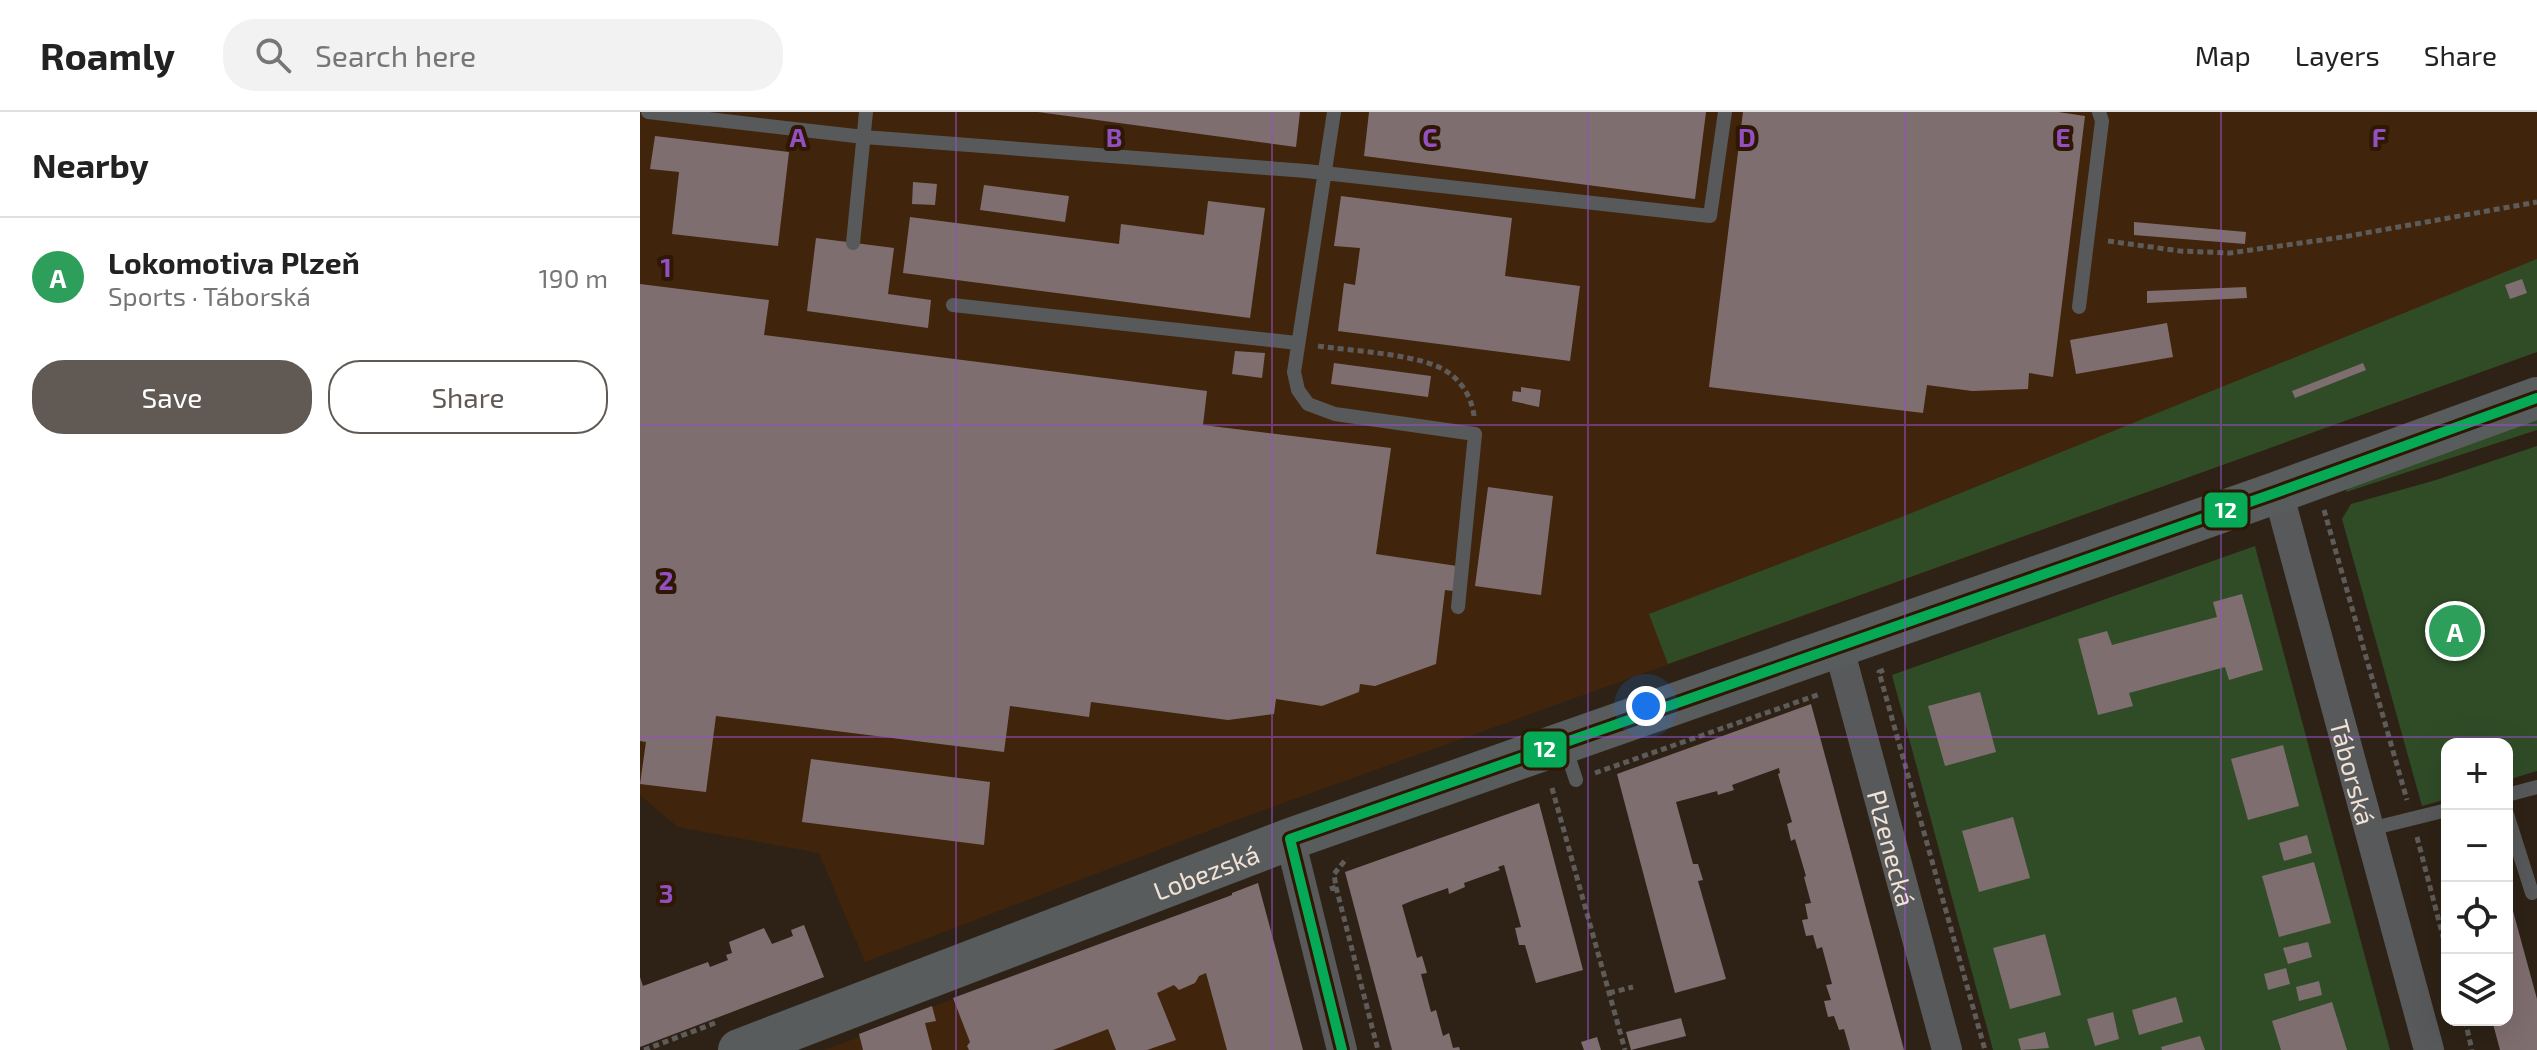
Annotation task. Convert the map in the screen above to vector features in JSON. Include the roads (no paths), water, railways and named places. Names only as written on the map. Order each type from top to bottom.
[{"type":"street","name":"Lobezská","points":[[739,1050],[1290,839],[1570,761],[1838,645],[2537,398]]},
{"type":"street","name":"Táborská","points":[[2278,492],[2429,1050]]},
{"type":"street","name":"Plzenecká","points":[[1838,645],[1947,1050]]},
{"type":"street","points":[[1290,839],[1342,1050]]},
{"type":"lane","points":[[648,112],[864,137],[1324,173],[1710,216],[1725,112]]},
{"type":"lane","points":[[853,243],[866,112]]},
{"type":"lane","points":[[1334,112],[1297,343],[1294,372],[1298,390],[1308,404],[1335,414],[1475,434],[1458,607]]},
{"type":"lane","points":[[2079,307],[2102,121],[2099,112]]},
{"type":"lane","points":[[953,305],[1297,343]]},
{"type":"lane","points":[[2513,793],[2537,787]]},
{"type":"lane","points":[[2370,829],[2441,812]]},
{"type":"lane","points":[[2513,833],[2532,893]]},
{"type":"place","name":"Lokomotiva Plzeň","points":[[2455,631]]}]
